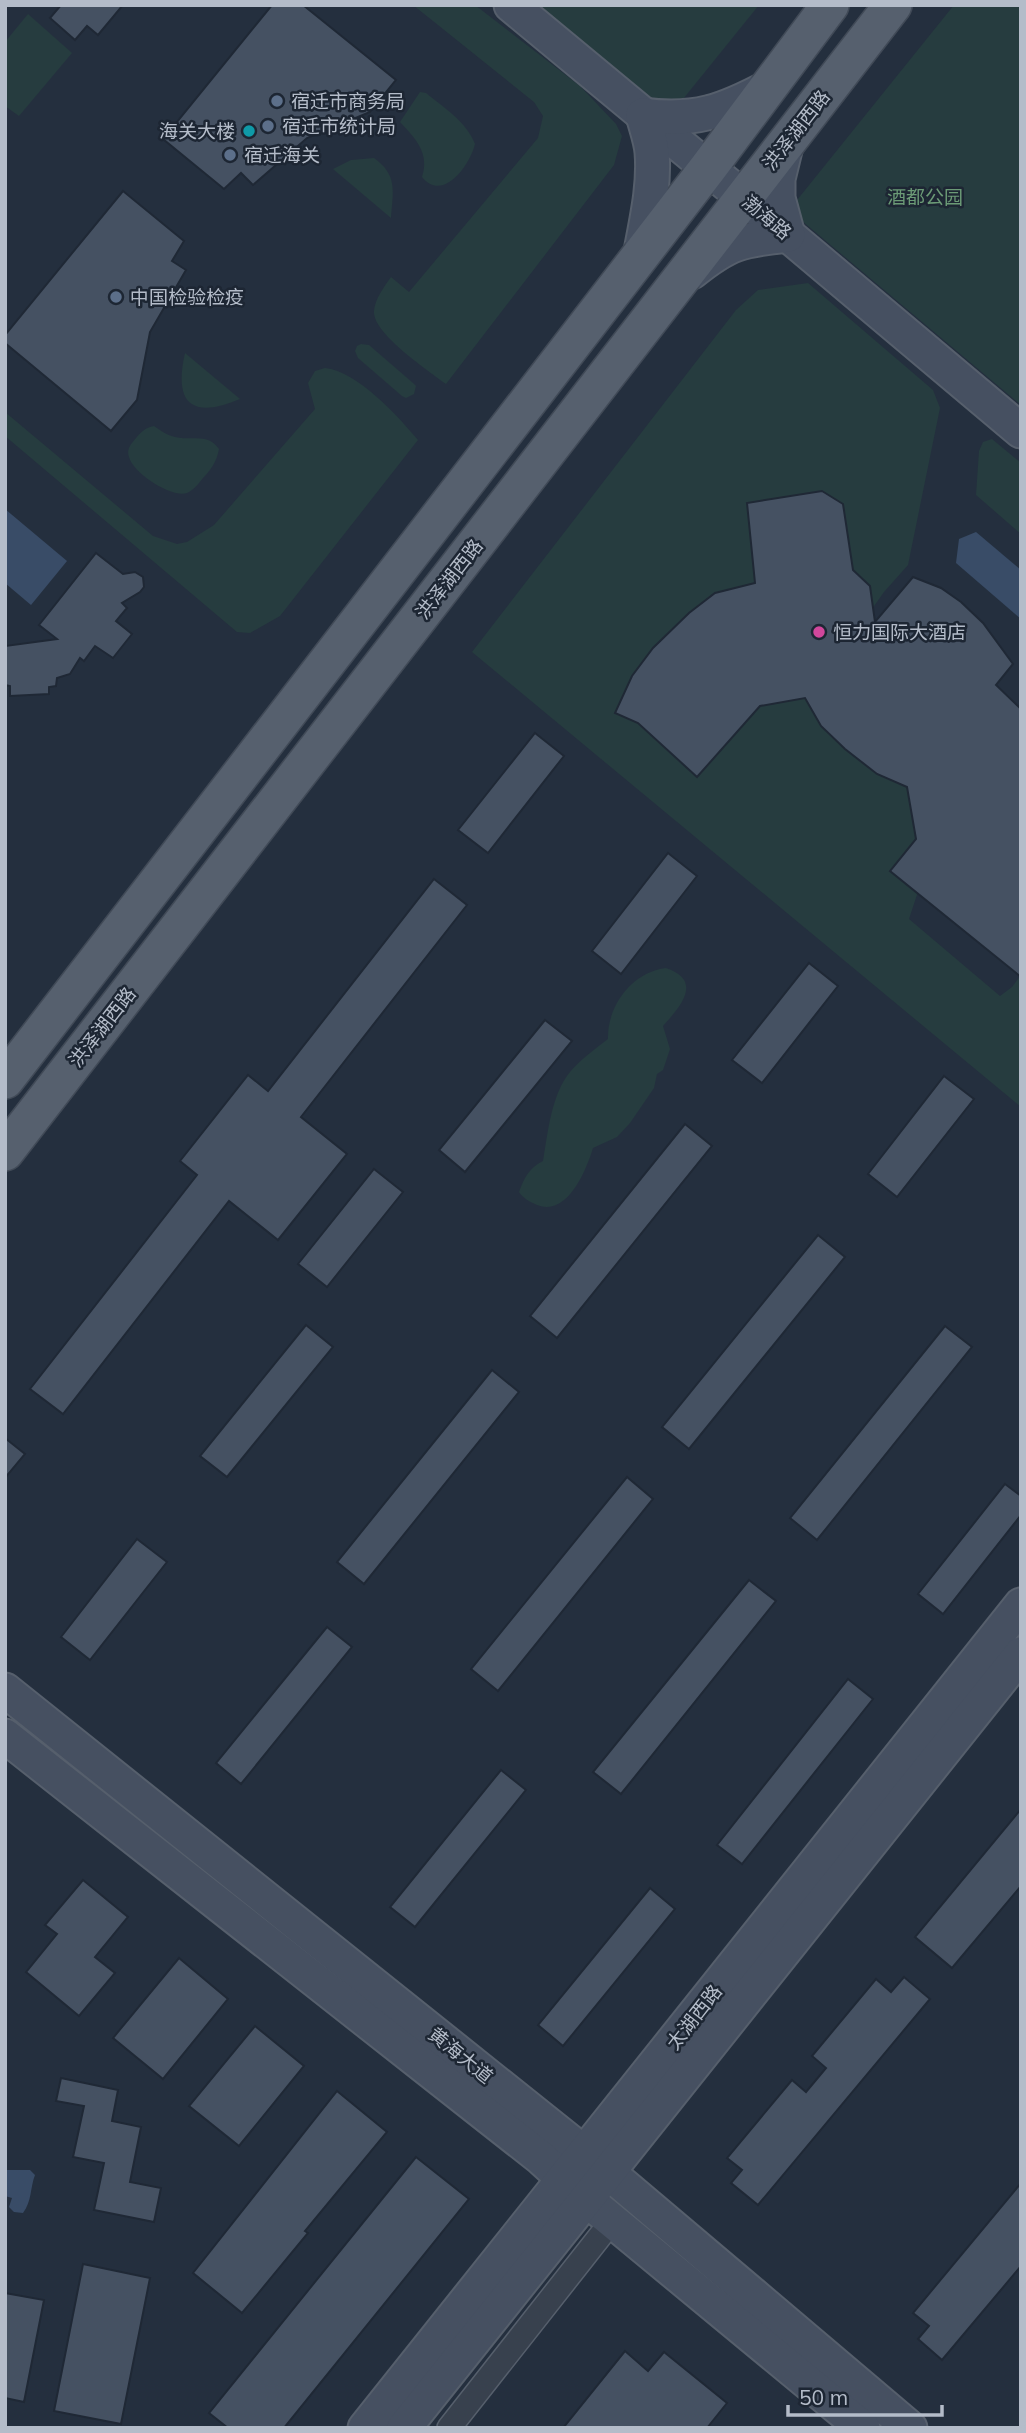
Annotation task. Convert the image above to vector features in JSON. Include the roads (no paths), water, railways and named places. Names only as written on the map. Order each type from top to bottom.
[{"type":"main road","points":[[5,1080],[640,257],[830,5]]},
{"type":"main road","name":"洪泽湖西路","points":[[5,1152],[893,5]]},
{"type":"main road","points":[[827,90],[919,5]]},
{"type":"street","name":"渤海路","points":[[511,5],[1021,431]]},
{"type":"street","points":[[640,257],[649,211],[652,166],[652,151],[643,115],[667,118],[716,112],[733,107],[769,87]]},
{"type":"street","points":[[676,285],[716,253],[739,242],[788,234],[778,198],[778,179],[787,142]]},
{"type":"street","name":"太湖西路","points":[[404,2428],[587,2200],[597,2163],[1021,1605]]},
{"type":"street","name":"太湖西路","points":[[597,2163],[1021,1654]]},
{"type":"street","name":"黄海大道","points":[[5,1690],[597,2163],[910,2428]]},
{"type":"street","name":"黄海大道","points":[[5,1736],[541,2158],[587,2200],[863,2428]]},
{"type":"street","points":[[449,2428],[587,2200]]},
{"type":"street","name":"太湖西路","points":[[365,2428],[587,2200]]},
{"type":"water","points":[[5,509],[67,561],[31,605],[5,583]]},
{"type":"water","points":[[976,532],[1021,570],[1021,619],[956,563],[959,539]]},
{"type":"water","points":[[5,2170],[30,2170],[35,2175],[23,2213],[14,2212],[9,2207],[12,2198],[5,2196]]},
{"type":"place","name":"宿迁市商务局","points":[[277,101]]},
{"type":"place","name":"宿迁市统计局","points":[[268,126]]},
{"type":"place","name":"海关大楼","points":[[249,131]]},
{"type":"place","name":"宿迁海关","points":[[230,155]]},
{"type":"place","name":"中国检验检疫","points":[[116,297]]},
{"type":"place","name":"恒力国际大酒店","points":[[819,632]]},
{"type":"park label","name":"酒都公园","points":[[925,197]]}]
